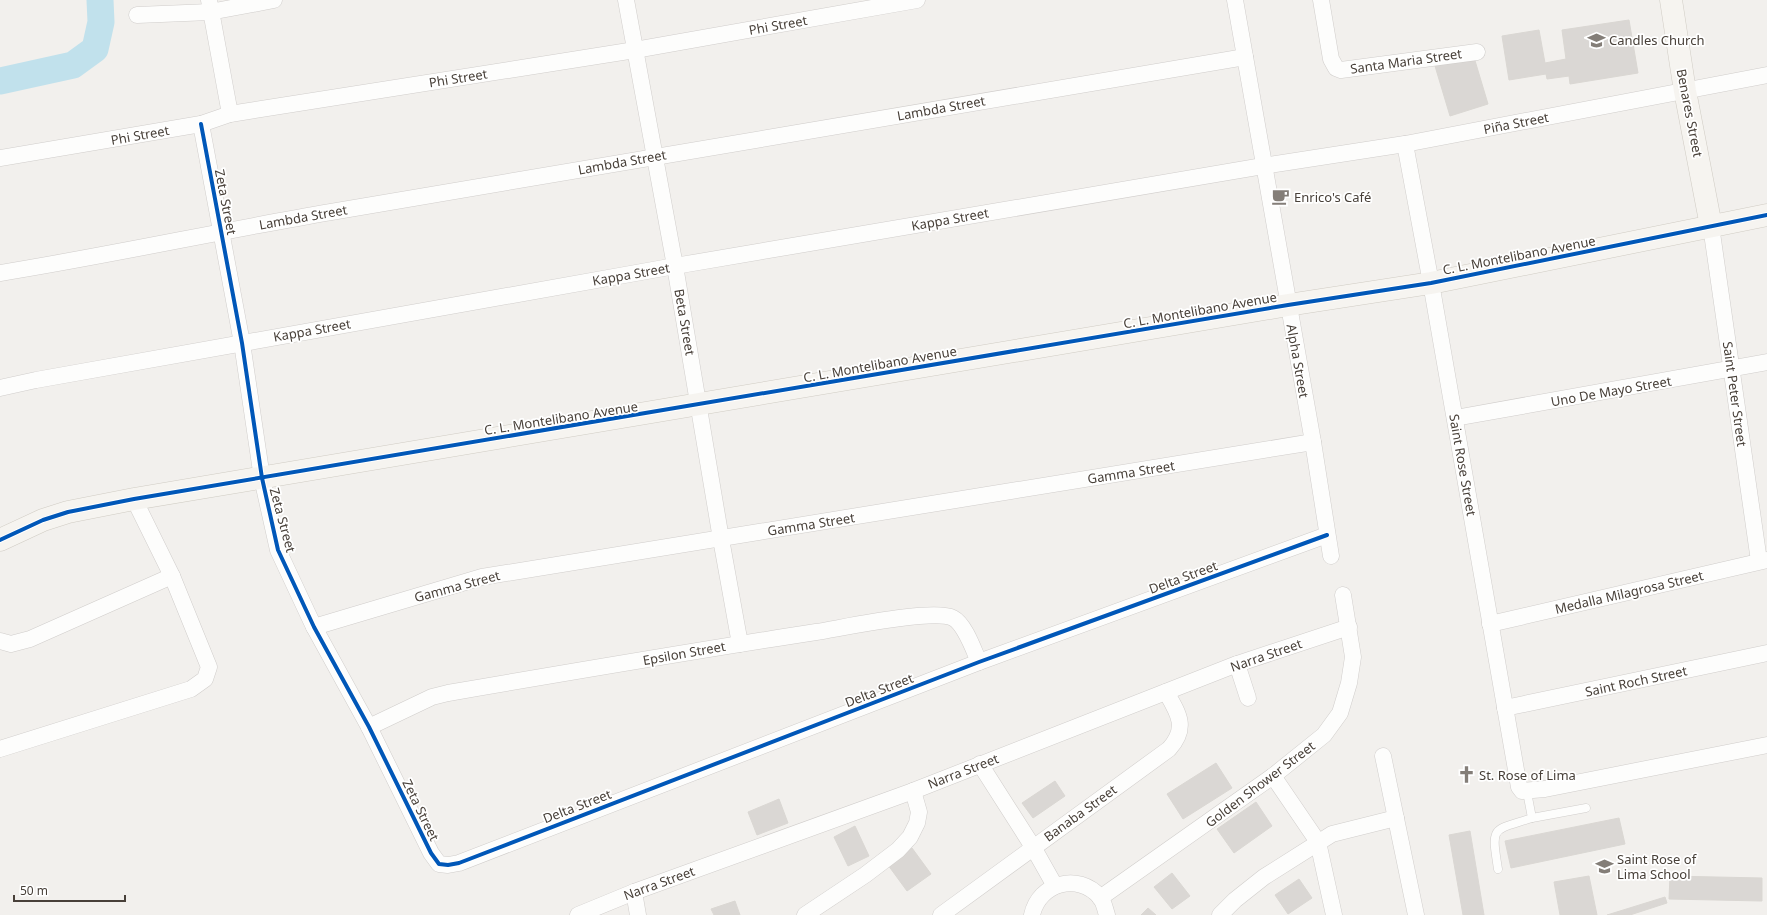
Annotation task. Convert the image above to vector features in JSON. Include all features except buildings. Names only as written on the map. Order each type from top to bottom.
[{"type":"street","points":[[136,15],[274,0]]},
{"type":"street","name":"Beta Street","points":[[626,0],[675,266],[720,539],[740,644]]},
{"type":"street","name":"Phi Street","points":[[0,158],[201,124],[230,114],[635,50],[917,0]]},
{"type":"street","name":"Alpha Street","points":[[1235,0],[1263,166],[1313,442],[1331,556]]},
{"type":"street","name":"Santa Maria Street","points":[[1321,0],[1331,60],[1336,68],[1341,70],[1477,52]]},
{"type":"street","name":"Benares Street","points":[[1671,0],[1684,91],[1711,226]]},
{"type":"street","points":[[210,6],[230,114]]},
{"type":"street","name":"Lambda Street","points":[[0,273],[99,256],[221,231],[654,156],[1245,57]]},
{"type":"street","name":"Piña Street","points":[[1263,166],[1405,144],[1767,75]]},
{"type":"street","name":"Zeta Street","points":[[201,124],[242,342],[262,478],[278,550],[314,627],[369,727],[431,853],[439,864]]},
{"type":"street","name":"Saint Rose Street","points":[[1405,144],[1455,418],[1505,708],[1523,790]]},
{"type":"street","name":"Kappa Street","points":[[0,388],[242,342],[675,266],[1263,166]]},
{"type":"street","name":"C. L. Montelibano Avenue","points":[[0,540],[43,520],[68,512],[134,499],[1288,305],[1431,283],[1767,215]]},
{"type":"street","name":"Saint Peter Street","points":[[1711,226],[1732,370],[1763,560]]},
{"type":"street","name":"Uno De Mayo Street","points":[[1455,418],[1732,370],[1767,362]]},
{"type":"street","name":"Gamma Street","points":[[314,627],[482,577],[1313,442]]},
{"type":"street","points":[[0,749],[191,689],[205,678],[209,667],[172,576],[134,499]]},
{"type":"street","name":"Delta Street","points":[[439,864],[448,865],[459,863],[980,662],[1327,535]]},
{"type":"street","name":"Medalla Milagrosa Street","points":[[1490,624],[1763,560]]},
{"type":"street","points":[[0,641],[11,644],[30,639],[172,576]]},
{"type":"street","points":[[1343,595],[1349,627]]},
{"type":"street","name":"Epsilon Street","points":[[369,727],[432,697],[448,693],[740,644],[938,614],[954,618],[964,629],[980,662]]},
{"type":"street","name":"Narra Street","points":[[578,915],[634,892],[913,791],[1237,664],[1349,627]]},
{"type":"street","name":"Golden Shower Street","points":[[1100,898],[1273,776],[1324,735],[1340,713],[1349,683],[1353,657],[1349,627]]},
{"type":"street","name":"Saint Roch Street","points":[[1505,708],[1767,653]]},
{"type":"street","points":[[1237,664],[1248,698]]},
{"type":"street","name":"Banaba Street","points":[[941,915],[1172,746],[1180,732],[1181,725],[1175,708],[1166,692]]},
{"type":"street","points":[[1523,790],[1560,786],[1767,745]]},
{"type":"street","points":[[1383,756],[1416,915]]},
{"type":"street","points":[[980,764],[1033,847],[1055,886]]},
{"type":"street","points":[[1273,776],[1318,842],[1334,915]]},
{"type":"street","points":[[804,915],[865,875],[898,850],[910,837],[919,812],[913,791]]},
{"type":"street","points":[[1220,915],[1235,900],[1264,877],[1332,834],[1396,818]]},
{"type":"street","points":[[1032,915],[1037,901],[1046,891],[1064,883],[1077,884],[1090,889],[1100,898],[1107,915]]},
{"type":"street","points":[[634,892],[638,915]]},
{"type":"lane","points":[[1523,790],[1532,818]]},
{"type":"lane","points":[[1498,869],[1493,839],[1496,832],[1501,828],[1532,818],[1586,808]]},
{"type":"waterway","points":[[0,81],[73,65],[95,49],[101,22],[100,0]]},
{"type":"cycle path","points":[[201,124],[242,343],[262,478],[278,550],[314,627],[369,727],[431,853],[439,864],[448,865],[459,863],[979,662],[1327,535]]},
{"type":"cycle path","points":[[0,540],[43,520],[68,512],[134,499],[1288,305],[1431,283],[1767,215]]},
{"type":"place","name":"Candles Church","points":[[1596,40]]},
{"type":"place","name":"Enrico's Café","points":[[1281,197]]},
{"type":"place","name":"St. Rose of Lima","points":[[1466,775]]},
{"type":"place","name":"Saint Rose of Lima School","points":[[1604,866]]}]
